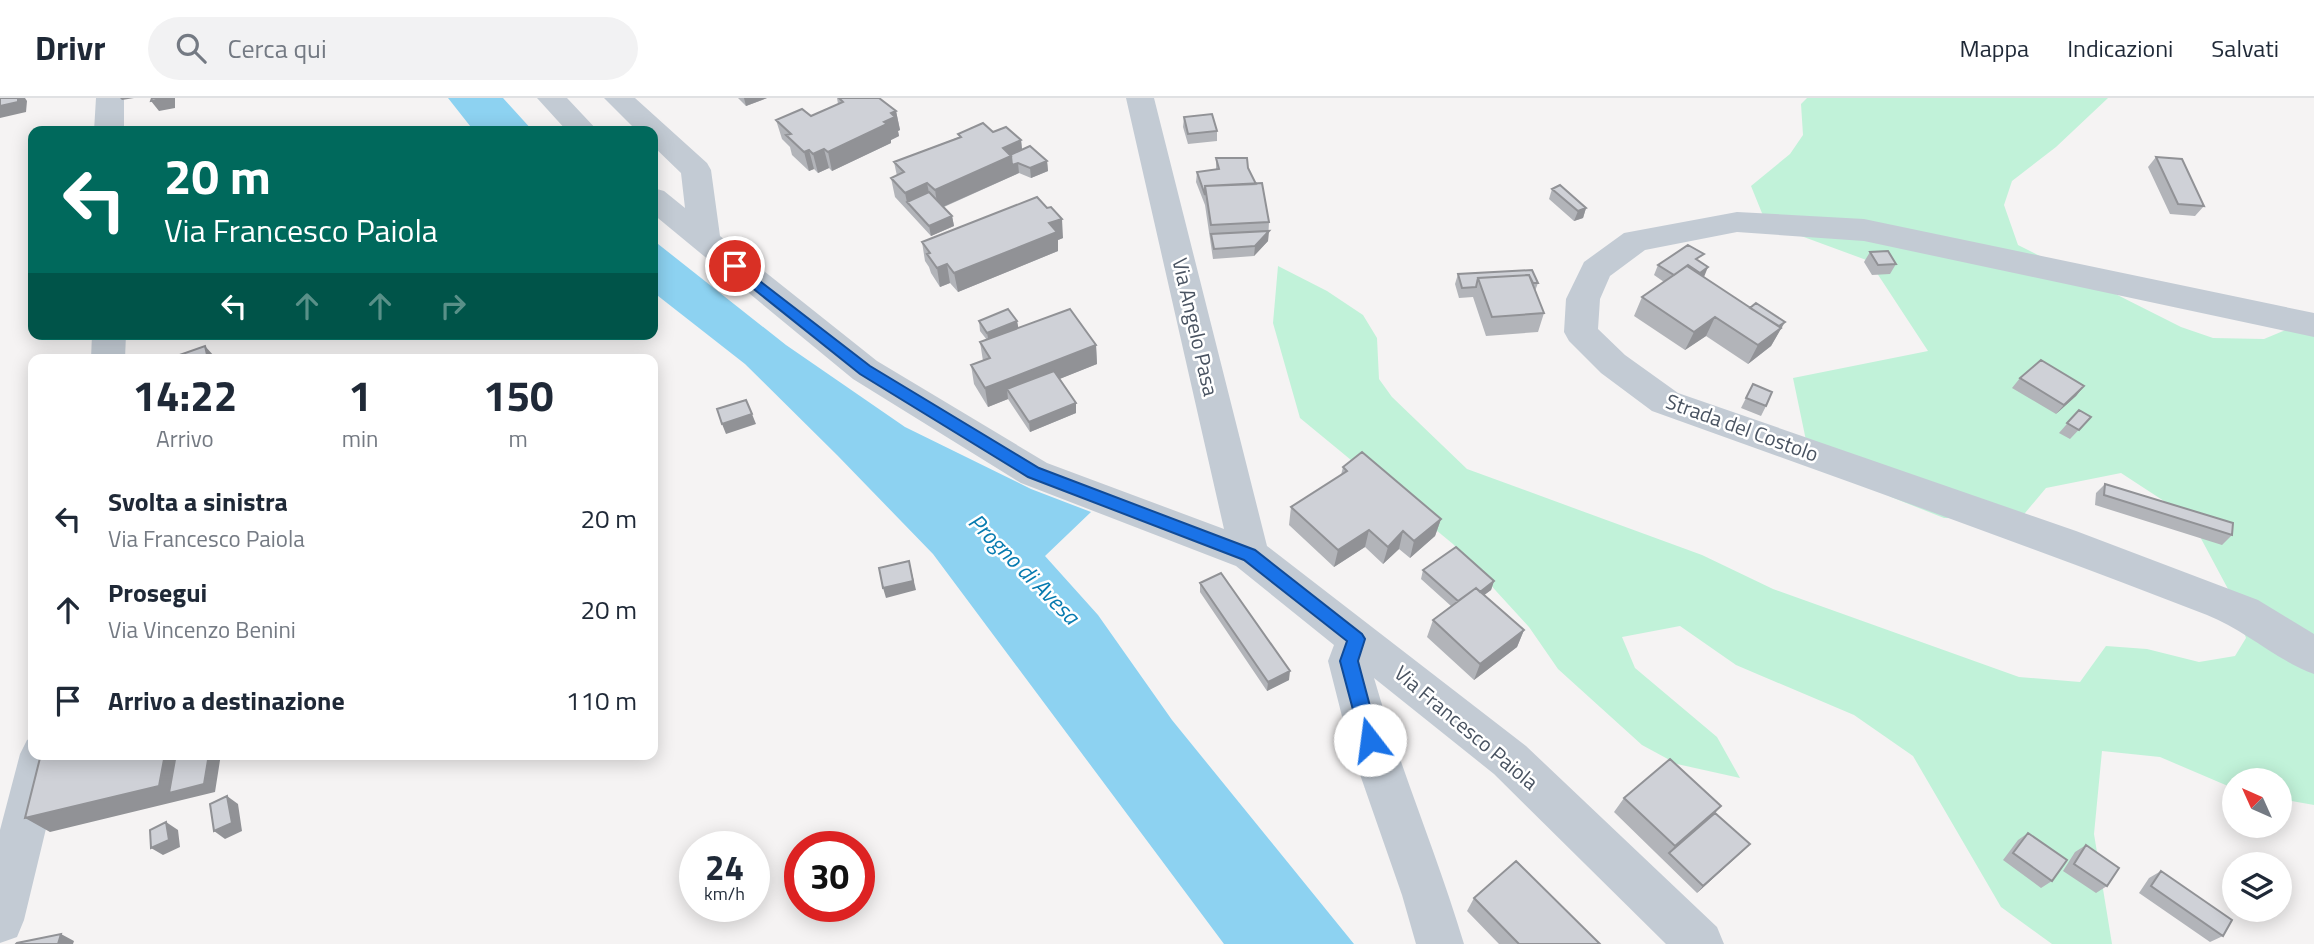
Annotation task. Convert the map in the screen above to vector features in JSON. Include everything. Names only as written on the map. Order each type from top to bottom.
[{"type":"street","points":[[109,126],[110,98]]},
{"type":"street","points":[[551,98],[578,126]]},
{"type":"street","points":[[618,98],[648,126]]},
{"type":"street","name":"Via Angelo Pasa","points":[[1140,98],[1250,555]]},
{"type":"street","points":[[658,135],[696,170],[705,242]]},
{"type":"street","name":"Via Francesco Paiola","points":[[658,202],[865,370],[1034,472],[1250,555],[1510,760],[1700,944]]},
{"type":"street","name":"Strada del Costolo","points":[[2314,325],[1864,230],[1737,222],[1635,240],[1596,270],[1583,299],[1581,332],[1613,364],[1665,402],[2062,542],[2244,612],[2314,656]]},
{"type":"street","points":[[1356,639],[1349,661],[1370,740],[1426,895],[1440,944]]},
{"type":"street","points":[[0,920],[41,760]]},
{"type":"green space","points":[[1807,98],[2108,98],[2056,147],[2012,181],[2004,205],[2018,245],[2181,327],[2213,338],[2264,339],[2305,322],[2314,325],[2314,805],[2292,801],[2292,768],[2222,768],[2222,783],[2160,757],[2102,751],[2094,834],[2112,944],[2052,944],[2001,907],[1913,756],[1854,715],[1736,665],[1680,626],[1622,637],[1635,668],[1717,737],[1740,778],[1677,764],[1642,745],[1558,669],[1529,627],[1453,544],[1300,418],[1273,323],[1278,266],[1327,291],[1363,315],[1377,338],[1379,379],[1392,397],[1467,469],[1702,555],[1773,589],[2019,677],[2080,682],[2106,646],[2147,649],[2199,662],[2235,656],[2246,638],[2228,589],[2190,518],[2121,473],[2046,488],[2020,519],[1944,518],[1891,497],[1808,450],[1793,378],[1928,351],[1869,261],[1766,223],[1751,186],[1790,154],[1803,135],[1801,104]]},
{"type":"water","points":[[448,98],[503,98],[528,126],[470,126]]},
{"type":"water","name":"Progno di Avesa","points":[[658,244],[786,345],[905,427],[1031,489],[1091,512],[1045,556],[1098,615],[1172,720],[1354,944],[1224,944],[933,554],[745,364],[658,296]]},
{"type":"building","points":[[0,98],[18,98],[18,102],[0,106]]},
{"type":"building","points":[[839,98],[879,98],[896,111],[891,113],[895,117],[884,122],[887,124],[828,152],[824,149],[813,154],[809,150],[804,152],[786,135],[791,134],[776,120],[802,109],[811,116],[843,102]]},
{"type":"building","points":[[1212,114],[1217,131],[1188,134],[1184,117]]},
{"type":"building","points":[[983,123],[993,132],[1006,127],[1021,140],[1003,148],[1011,156],[935,190],[927,183],[905,193],[891,178],[904,172],[894,162],[961,137],[958,134]]},
{"type":"building","points":[[1030,146],[1047,161],[1030,168],[1018,163],[1012,165],[1010,155]]},
{"type":"building","points":[[2156,157],[2182,159],[2204,206],[2178,204]]},
{"type":"building","points":[[1216,158],[1247,158],[1248,168],[1256,184],[1205,186],[1205,195],[1197,172],[1219,169]]},
{"type":"building","points":[[1262,183],[1269,222],[1211,225],[1205,186]]},
{"type":"building","points":[[1560,185],[1586,208],[1578,211],[1552,189]]},
{"type":"building","points":[[929,192],[952,216],[929,226],[907,202]]},
{"type":"building","points":[[1037,197],[1062,219],[1049,223],[1057,232],[954,273],[947,264],[937,268],[927,254],[930,253],[922,242]]},
{"type":"building","points":[[1269,231],[1255,246],[1214,249],[1211,234]]},
{"type":"building","points":[[1688,245],[1704,254],[1696,259],[1708,267],[1700,273],[1688,265],[1674,275],[1658,265]]},
{"type":"building","points":[[1888,251],[1896,264],[1878,265],[1870,252]]},
{"type":"building","points":[[1687,266],[1781,328],[1758,345],[1715,317],[1694,332],[1642,297]]},
{"type":"building","points":[[1532,270],[1538,283],[1533,283],[1529,275],[1478,278],[1476,287],[1462,288],[1458,274]]},
{"type":"building","points":[[1529,275],[1544,313],[1492,317],[1478,278]]},
{"type":"building","points":[[1756,303],[1785,322],[1779,326],[1750,308]]},
{"type":"building","points":[[1008,309],[1017,321],[987,333],[979,321]]},
{"type":"building","points":[[1070,309],[1096,345],[985,388],[971,365],[990,358],[980,342]]},
{"type":"building","points":[[205,346],[207,354],[182,354]]},
{"type":"building","points":[[2041,360],[2084,386],[2064,405],[2020,378]]},
{"type":"building","points":[[1054,371],[1076,403],[1029,422],[1007,389]]},
{"type":"building","points":[[1753,384],[1772,392],[1766,406],[1746,398]]},
{"type":"building","points":[[746,400],[752,414],[722,424],[717,409]]},
{"type":"building","points":[[2079,410],[2091,417],[2079,430],[2067,423]]},
{"type":"building","points":[[1362,452],[1441,519],[1414,541],[1403,531],[1388,547],[1369,530],[1338,550],[1291,507],[1347,471],[1343,467]]},
{"type":"building","points":[[2105,484],[2233,523],[2232,535],[2104,495]]},
{"type":"building","points":[[1456,547],[1494,581],[1480,592],[1476,588],[1458,601],[1423,570]]},
{"type":"building","points":[[909,561],[913,581],[883,588],[879,568]]},
{"type":"building","points":[[1221,573],[1290,671],[1268,682],[1200,583]]},
{"type":"building","points":[[1476,588],[1524,630],[1480,664],[1433,620]]},
{"type":"building","points":[[1670,759],[1721,806],[1675,846],[1624,798]]},
{"type":"building","points":[[40,760],[164,760],[159,786],[25,818]]},
{"type":"building","points":[[175,760],[208,760],[204,784],[169,793]]},
{"type":"building","points":[[227,796],[232,823],[214,831],[210,804]]},
{"type":"building","points":[[1715,813],[1750,844],[1703,886],[1669,853]]},
{"type":"building","points":[[166,822],[169,840],[151,848],[150,830]]},
{"type":"building","points":[[2028,833],[2067,860],[2052,881],[2013,853]]},
{"type":"building","points":[[2086,845],[2119,868],[2107,886],[2074,864]]},
{"type":"building","points":[[1516,861],[1600,944],[1519,944],[1474,898]]},
{"type":"building","points":[[2161,871],[2222,913],[2222,922],[2231,922],[2223,936],[2151,886]]},
{"type":"building","points":[[61,934],[58,944],[16,944],[17,943]]},
{"type":"route","points":[[735,266],[865,370],[1034,472],[1250,555],[1356,639],[1349,661],[1370,740]]}]
